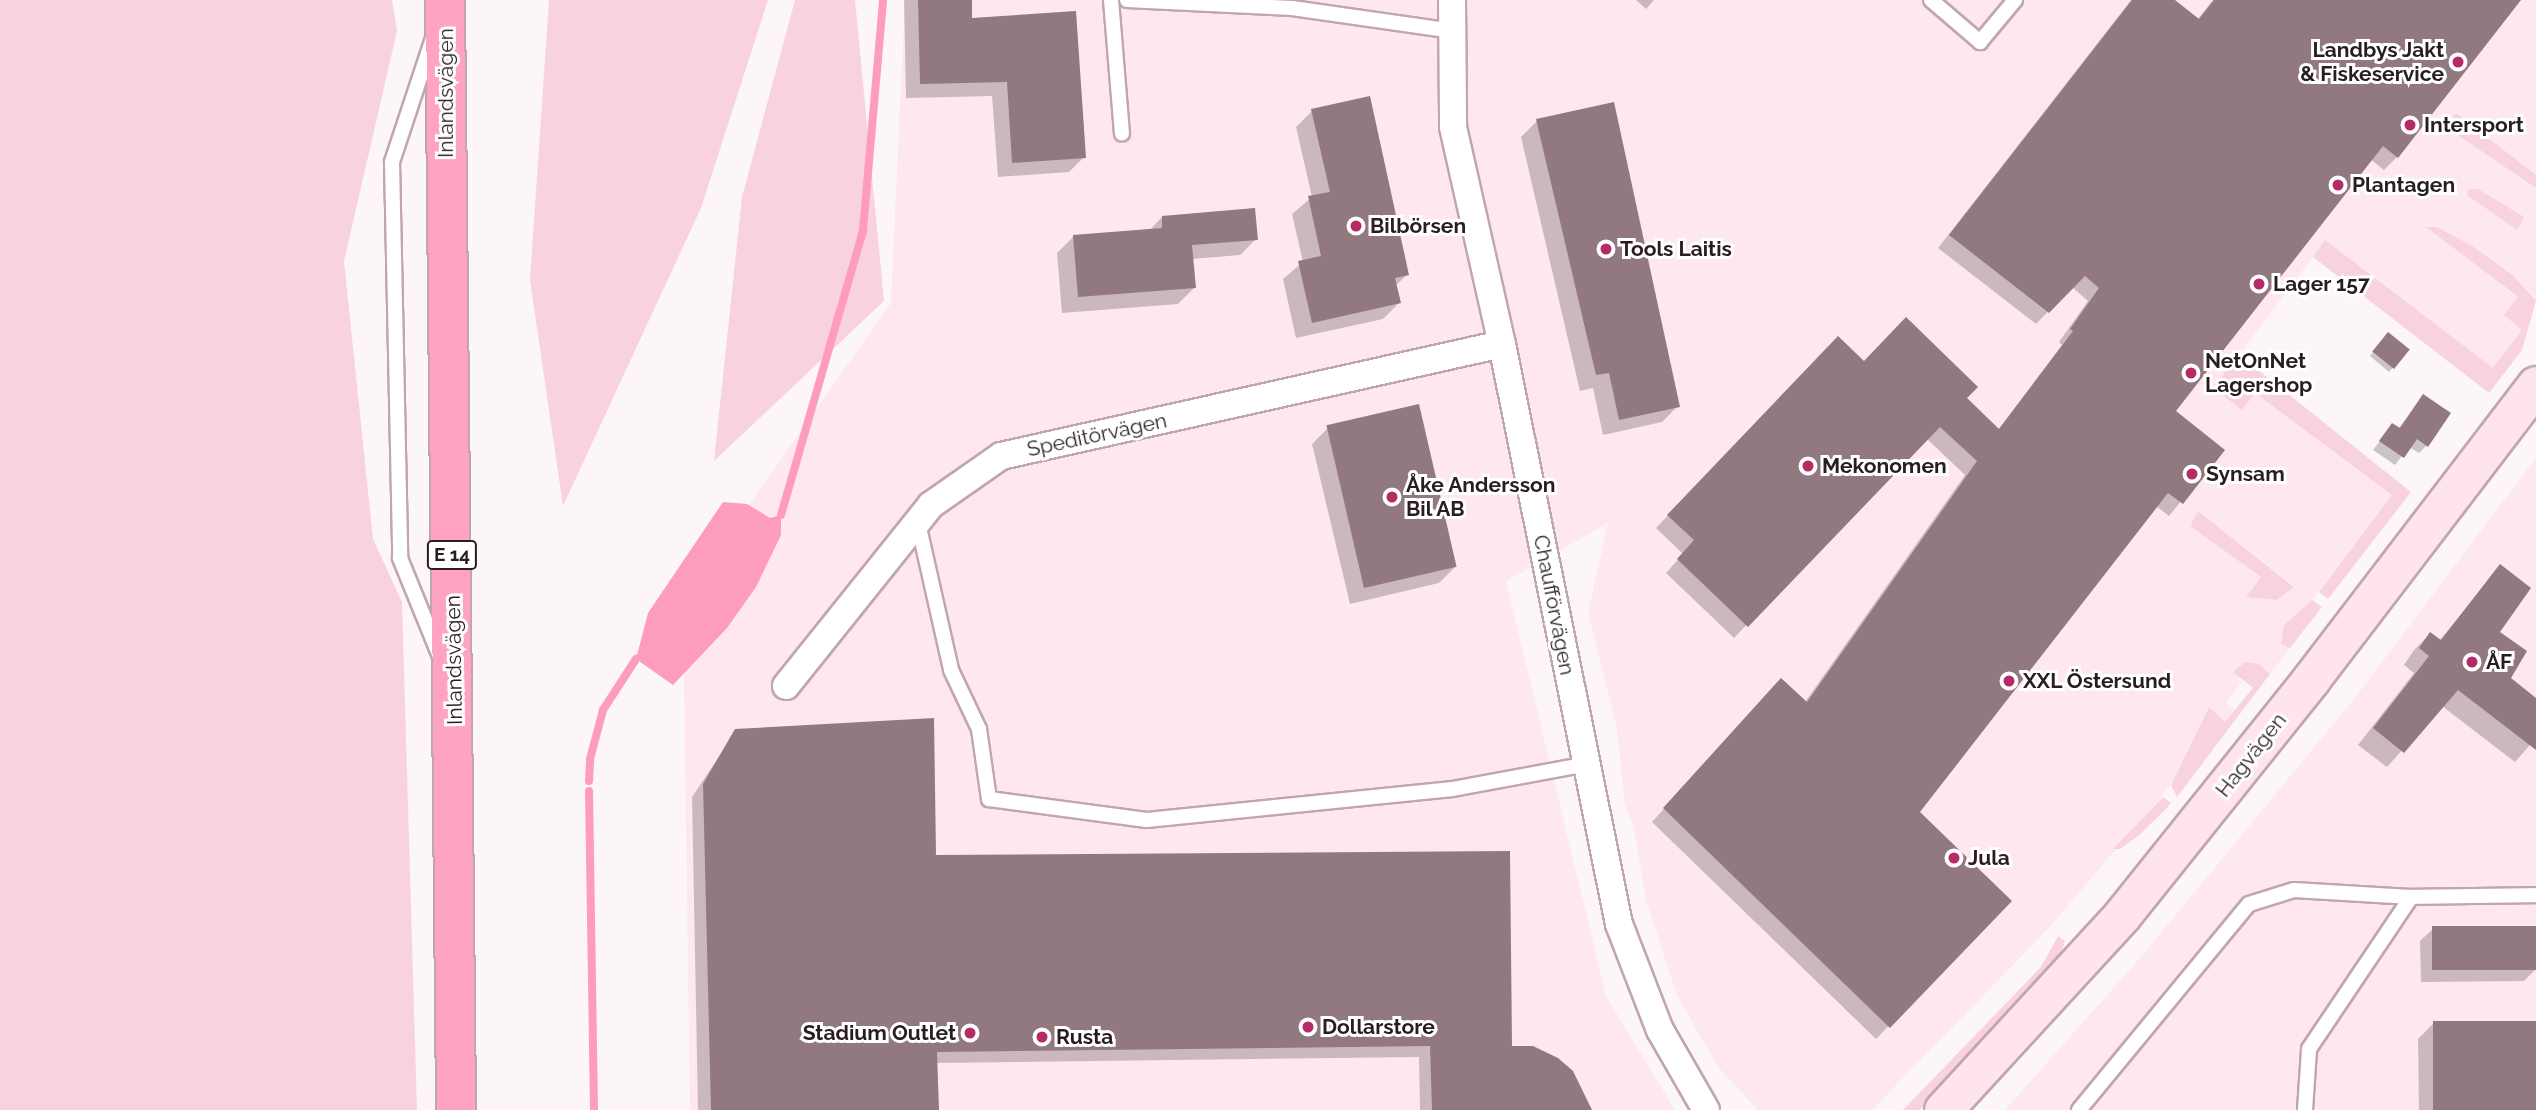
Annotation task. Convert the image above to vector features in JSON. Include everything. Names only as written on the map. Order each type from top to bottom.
[{"type":"highway","name":"Inlandsvägen","points":[[445,0],[446,324],[456,695],[456,1110]]},
{"type":"highway","name":"Inlandsvägen","points":[[466,0],[479,1110]]},
{"type":"street","name":"Chaufförvägen","points":[[1452,0],[1453,127],[1502,344],[1619,924],[1660,1030],[1705,1110]]},
{"type":"street","name":"Speditörvägen","points":[[786,686],[931,505],[1001,456],[1502,344]]},
{"type":"street","name":"Hagvägen","points":[[1942,1109],[2123,914],[2302,690],[2536,385]]},
{"type":"lane","points":[[445,0],[392,162],[392,175],[400,558],[456,695]]},
{"type":"lane","points":[[1111,0],[1122,134]]},
{"type":"lane","points":[[1127,0],[1292,8],[1452,32]]},
{"type":"lane","points":[[1931,0],[1980,42],[2015,0]]},
{"type":"lane","points":[[917,521],[951,670],[979,729],[989,799],[1147,820],[1452,789],[1587,764]]},
{"type":"lane","points":[[2079,1110],[2249,904],[2294,890],[2411,897],[2536,895]]},
{"type":"lane","points":[[2305,1110],[2309,1049],[2411,897]]},
{"type":"shaded area","points":[[0,0],[392,0],[397,31],[344,261],[373,539],[402,602],[417,1110],[0,1110]]},
{"type":"shaded area","points":[[549,0],[768,0],[701,208],[563,506],[530,280]]},
{"type":"shaded area","points":[[795,0],[855,0],[884,301],[714,461],[742,197]]},
{"type":"shaded area","points":[[905,0],[2536,0],[2536,175],[2456,113],[2446,126],[2536,188],[2536,301],[2515,276],[2474,247],[2437,227],[2427,227],[2518,298],[2522,330],[2493,369],[2325,241],[2214,388],[2255,392],[2393,495],[2312,600],[2284,625],[2281,643],[2290,648],[2270,674],[2259,664],[2237,679],[2242,682],[2226,702],[2235,709],[2225,722],[2208,708],[2171,785],[2046,931],[1872,1110],[1758,1110],[1717,1066],[1676,993],[1646,900],[1634,828],[1625,804],[1616,724],[1588,613],[1608,523],[1506,581],[1606,996],[1675,1110],[690,1110],[683,598],[891,303]],"holes":[[[2198,511],[2294,586],[2277,600],[2246,597],[2261,577],[2190,526]]]},
{"type":"shaded area","points":[[2456,113],[2536,175],[2536,188],[2446,127]]},
{"type":"shaded area","points":[[2469,189],[2478,189],[2524,217],[2517,230],[2467,195]]},
{"type":"shaded area","points":[[2426,227],[2437,227],[2474,247],[2514,276],[2536,301],[2522,350],[2489,393],[2313,257],[2325,240],[2493,368],[2522,330],[2504,315],[2518,297]]},
{"type":"shaded area","points":[[2238,354],[2411,492],[2328,599],[2319,592],[2392,495],[2255,393],[2242,410],[2214,388]]},
{"type":"shaded area","points":[[2536,458],[2536,1110],[2005,1110],[2141,957],[2354,699]]},
{"type":"shaded area","points":[[723,502],[747,504],[770,518],[781,515],[781,535],[756,587],[727,628],[673,685],[636,659],[648,613]]},
{"type":"shaded area","points":[[2198,511],[2294,587],[2277,600],[2246,597],[2261,577],[2190,526]]},
{"type":"shaded area","points":[[2312,600],[2322,607],[2290,648],[2281,644],[2284,625]]},
{"type":"shaded area","points":[[2245,662],[2259,664],[2270,674],[2177,797],[2171,785],[2209,707],[2225,722],[2253,688],[2233,672]]},
{"type":"shaded area","points":[[2163,797],[2171,803],[2166,809],[2138,836],[2120,849],[2113,849]]},
{"type":"shaded area","points":[[2058,936],[2065,941],[2058,963],[2043,980],[1920,1110],[1903,1110],[2041,967]]},
{"type":"building","points":[[918,0],[972,0],[972,18],[1076,11],[1086,158],[1012,163],[1007,82],[920,84]]},
{"type":"building","points":[[2132,0],[2175,0],[2199,19],[2214,0],[2521,0],[2398,158],[2383,146],[2176,411],[2225,450],[2183,504],[2168,493],[1920,812],[2012,901],[1890,1028],[1663,808],[1781,678],[1807,702],[1977,461],[1940,427],[1748,627],[1677,559],[1694,540],[1667,515],[1838,336],[1864,361],[1906,317],[1978,387],[1967,398],[1999,429],[2073,331],[2070,329],[2099,288],[2085,276],[2049,313],[1949,235]]},
{"type":"building","name":"Bilbörsen","points":[[1370,96],[1409,275],[1395,278],[1401,303],[1312,323],[1298,261],[1321,256],[1308,196],[1330,192],[1311,109]]},
{"type":"building","name":"Tools Laitis","points":[[1614,102],[1680,407],[1619,420],[1609,373],[1596,375],[1536,119]]},
{"type":"building","points":[[1255,208],[1258,240],[1192,245],[1196,288],[1078,297],[1073,235],[1162,228],[1162,216]]},
{"type":"building","points":[[2388,332],[2410,350],[2394,369],[2372,351]]},
{"type":"building","points":[[2423,394],[2451,413],[2428,447],[2417,439],[2404,458],[2379,441],[2392,423],[2400,428]]},
{"type":"building","name":"Åke Andersson Bil AB","points":[[1419,404],[1457,567],[1364,588],[1326,425]]},
{"type":"building","name":"ÅF","points":[[2500,564],[2531,588],[2500,632],[2527,651],[2511,678],[2536,698],[2536,750],[2458,690],[2404,753],[2373,728],[2429,656],[2419,648],[2430,632],[2441,640]]},
{"type":"building","points":[[934,718],[936,855],[1510,851],[1512,1046],[1533,1046],[1558,1058],[1573,1071],[1592,1110],[1432,1110],[1430,1046],[937,1052],[939,1110],[711,1110],[703,784],[735,729]]},
{"type":"building","points":[[2432,926],[2536,926],[2536,970],[2432,970]]},
{"type":"building","points":[[2433,1021],[2536,1021],[2536,1110],[2433,1110]]},
{"type":"waterway","points":[[781,515],[863,230],[883,0]]},
{"type":"waterway","points":[[589,781],[590,759],[603,710],[636,659]]},
{"type":"waterway","points":[[589,791],[594,1110]]},
{"type":"place","name":"Landbys Jakt & Fiskeservice","points":[[2458,62]]},
{"type":"place","name":"Intersport","points":[[2410,125]]},
{"type":"place","name":"Plantagen","points":[[2338,185]]},
{"type":"place","name":"Bilbörsen","points":[[1356,226]]},
{"type":"place","name":"Tools Laitis","points":[[1606,249]]},
{"type":"place","name":"Lager 157","points":[[2259,284]]},
{"type":"place","name":"NetOnNet Lagershop","points":[[2191,373]]},
{"type":"place","name":"Mekonomen","points":[[1808,466]]},
{"type":"place","name":"Synsam","points":[[2192,474]]},
{"type":"place","name":"Åke Andersson Bil AB","points":[[1392,497]]},
{"type":"place","name":"ÅF","points":[[2472,662]]},
{"type":"place","name":"XXL Östersund","points":[[2009,681]]},
{"type":"place","name":"Jula","points":[[1954,858]]},
{"type":"place","name":"Dollarstore","points":[[1308,1027]]},
{"type":"place","name":"Stadium Outlet","points":[[970,1033]]},
{"type":"place","name":"Rusta","points":[[1042,1037]]}]
